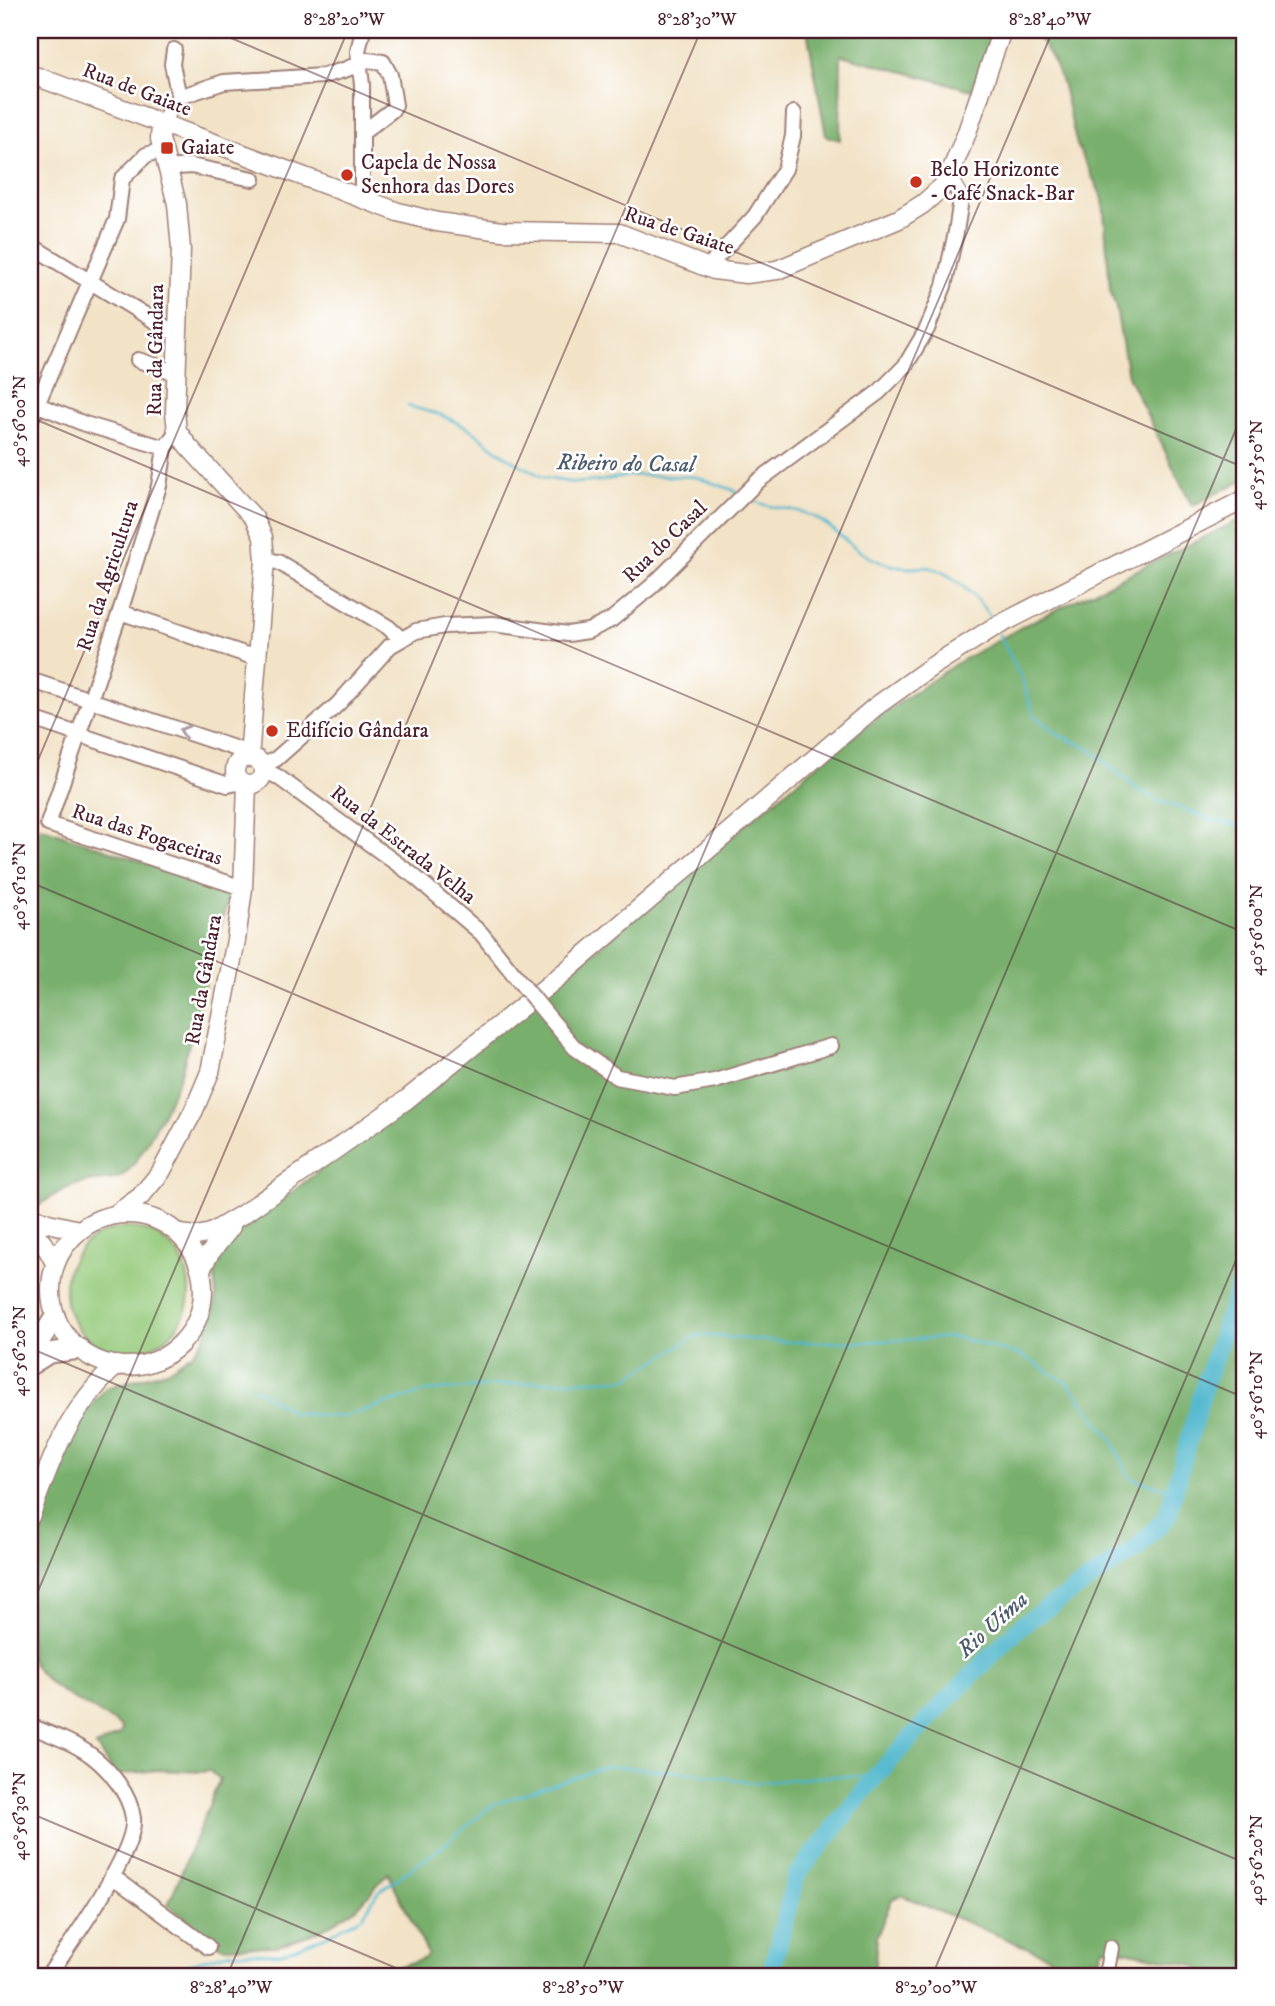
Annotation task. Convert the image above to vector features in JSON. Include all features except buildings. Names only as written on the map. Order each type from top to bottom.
[{"type":"highway","points":[[30,1350],[37,1345],[55,1317]]},
{"type":"highway","points":[[30,1365],[49,1353],[85,1353]]},
{"type":"main road","name":"Rua de Gaiate","points":[[30,74],[398,212],[438,222],[502,231],[618,233],[708,267],[746,274],[777,270],[899,219],[923,204],[942,187],[966,135],[1002,30]]},
{"type":"main road","name":"Rua da Gândara","points":[[116,1214],[140,1197],[161,1172],[194,1110],[210,1072],[236,940],[243,888],[244,784],[236,776],[236,767],[254,763],[256,658],[265,560],[263,537],[254,518],[177,431],[175,412],[180,224],[160,139],[162,123]]},
{"type":"main road","points":[[180,1234],[197,1236],[211,1233],[243,1214],[406,1100],[566,971],[875,707],[992,629],[1245,499]]},
{"type":"main road","name":"Rua da Gândara","points":[[161,1172],[156,1202],[163,1222]]},
{"type":"main road","points":[[116,1214],[140,1214],[163,1222],[180,1234],[196,1256],[201,1269],[204,1296],[197,1322],[190,1334],[170,1353],[145,1364],[117,1366],[85,1353],[70,1340],[55,1317],[50,1290],[55,1263],[69,1239],[90,1222],[116,1214]]},
{"type":"main road","points":[[201,1269],[218,1243],[243,1214]]},
{"type":"main road","points":[[30,1216],[79,1230]]},
{"type":"main road","points":[[30,1227],[55,1263]]},
{"type":"main road","points":[[85,1353],[93,1377],[89,1393]]},
{"type":"main road","points":[[30,1517],[62,1434],[89,1393],[117,1366]]},
{"type":"street","points":[[362,198],[358,51],[363,30]]},
{"type":"street","points":[[174,50],[172,64],[180,97]]},
{"type":"street","points":[[162,123],[180,97],[224,82],[323,76],[360,62],[383,62],[390,75],[395,105],[362,133]]},
{"type":"street","points":[[708,267],[755,216],[785,169],[793,136],[794,113]]},
{"type":"street","points":[[30,421],[34,404],[117,219],[122,179],[146,155],[162,150]]},
{"type":"street","points":[[166,168],[191,166],[253,179]]},
{"type":"street","name":"Rua do Casal","points":[[254,763],[276,758],[338,705],[400,638],[416,631],[445,626],[493,624],[568,634],[588,631],[611,620],[652,586],[758,481],[879,392],[905,366],[927,328],[944,286],[960,206],[960,195],[949,176]]},
{"type":"street","points":[[30,245],[178,335]]},
{"type":"street","points":[[138,360],[177,373]]},
{"type":"street","points":[[34,404],[85,424],[165,448]]},
{"type":"street","name":"Rua da Agricultura","points":[[78,735],[159,486],[165,448],[177,431]]},
{"type":"street","points":[[265,560],[278,562],[388,627],[400,638]]},
{"type":"street","points":[[120,612],[256,658]]},
{"type":"street","name":"Rua da Estrada Velha","points":[[30,680],[240,750],[254,763],[278,777],[414,876],[481,933],[575,1048],[617,1077],[675,1088],[715,1081],[831,1046]]},
{"type":"street","points":[[30,718],[228,785],[244,784]]},
{"type":"street","name":"Rua das Fogaceiras","points":[[78,735],[48,824],[243,888]]},
{"type":"street","points":[[30,1726],[90,1755],[114,1776],[129,1804],[133,1818],[131,1837],[112,1876],[48,1976]]},
{"type":"street","points":[[112,1876],[208,1947]]},
{"type":"street","points":[[1106,1976],[1111,1948]]},
{"type":"green space","points":[[807,30],[993,30],[972,90],[841,55],[840,140],[826,136]]},
{"type":"green space","points":[[1033,30],[1245,30],[1245,479],[1192,506],[1128,376],[1110,289],[1103,199],[1077,145],[1062,82],[1051,56]]},
{"type":"green space","points":[[1245,517],[1245,1976],[1197,1976],[1198,1967],[1195,1965],[1105,1947],[1095,1976],[901,1895],[892,1899],[877,1936],[874,1976],[370,1976],[425,1958],[428,1954],[388,1873],[357,1908],[319,1931],[278,1946],[222,1947],[168,1905],[220,1779],[208,1770],[157,1770],[119,1775],[112,1771],[96,1746],[121,1734],[122,1728],[58,1689],[37,1669],[30,1657],[30,1533],[59,1459],[77,1423],[106,1388],[167,1371],[193,1353],[205,1337],[213,1315],[216,1296],[214,1269],[217,1256],[232,1239],[523,1011],[840,746],[954,665],[1029,623]]},
{"type":"green space","points":[[40,827],[226,890],[229,895],[182,1070],[146,1145],[128,1171],[120,1177],[71,1187],[30,1213],[30,856],[32,857]]},
{"type":"green space","points":[[127,1228],[151,1232],[171,1246],[185,1266],[189,1290],[185,1314],[171,1334],[151,1348],[127,1352],[103,1348],[83,1334],[69,1314],[65,1290],[69,1266],[83,1246],[103,1232]]},
{"type":"waterway","name":"Ribeiro do Casal","points":[[408,406],[441,415],[470,429],[505,456],[544,478],[575,483],[632,475],[696,477],[736,491]]},
{"type":"waterway","name":"Ribeiro do Casal","points":[[750,499],[812,516],[877,561],[905,568],[935,569],[954,579],[972,595],[991,619]]},
{"type":"waterway","name":"Ribeiro do Casal","points":[[999,634],[1021,677],[1034,715],[1059,735],[1088,748],[1136,788],[1158,801],[1211,820],[1245,827]]},
{"type":"waterway","name":"Rio Uíma","points":[[770,1976],[796,1876],[875,1777],[1023,1624],[1135,1550],[1167,1517],[1205,1383],[1245,1269]]},
{"type":"waterway","points":[[253,1387],[294,1413],[342,1417],[428,1391],[540,1382],[626,1379],[697,1335],[785,1342],[861,1342],[955,1337],[1021,1355],[1069,1384],[1111,1439],[1130,1478],[1174,1491]]},
{"type":"waterway","points":[[118,1976],[125,1972],[161,1975],[231,1952],[280,1954],[326,1936],[363,1916],[377,1893],[438,1850],[494,1804],[607,1766],[696,1773],[753,1783],[833,1776],[875,1777]]},
{"type":"place","name":"Gaiate","points":[[167,148]]},
{"type":"place","name":"Capela de Nossa Senhora das Dores","points":[[347,175]]},
{"type":"place","name":"Belo Horizonte - Café Snack-Bar","points":[[916,182]]},
{"type":"place","name":"Edifício Gândara","points":[[272,731]]}]
